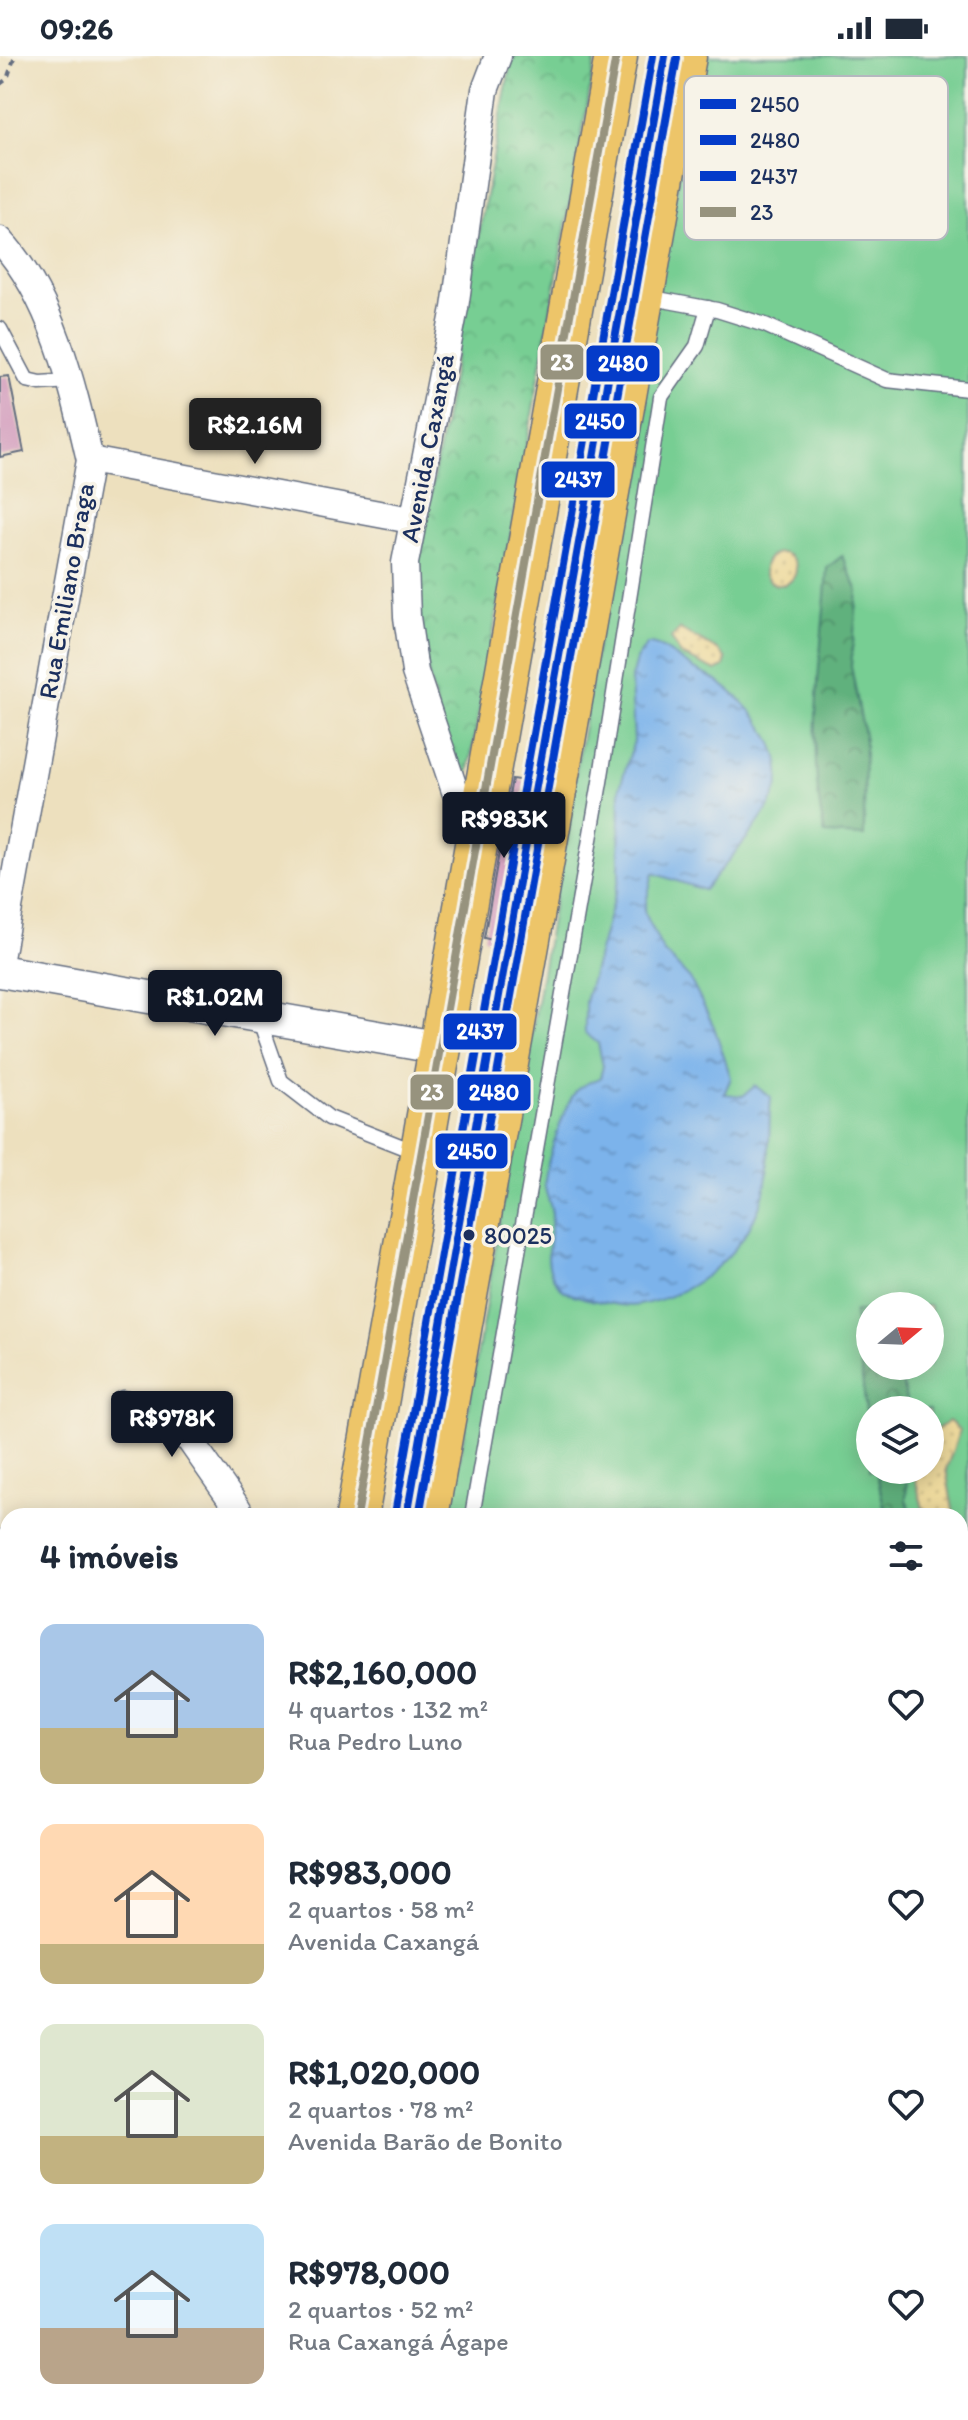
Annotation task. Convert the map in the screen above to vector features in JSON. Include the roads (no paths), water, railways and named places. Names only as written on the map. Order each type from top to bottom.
[{"type":"main road","points":[[358,1508],[616,56]]},
{"type":"main road","points":[[428,1508],[685,56]]},
{"type":"street","name":"Avenida Caxangá","points":[[480,830],[455,791],[415,672],[407,617],[405,563],[455,308],[485,90],[498,56]]},
{"type":"street","name":"Rua Emiliano Braga","points":[[0,240],[46,314],[71,381],[90,460],[0,958]]},
{"type":"street","points":[[90,460],[411,520]]},
{"type":"street","points":[[0,971],[441,1048]]},
{"type":"street","points":[[124,1404],[189,1439],[237,1508]]},
{"type":"lane","points":[[374,1508],[630,56]]},
{"type":"lane","points":[[408,1508],[665,56]]},
{"type":"lane","points":[[643,296],[708,308],[765,325],[887,380],[968,389]]},
{"type":"lane","points":[[473,1508],[597,798],[661,397],[697,346],[708,308]]},
{"type":"lane","points":[[0,329],[27,380],[71,381]]},
{"type":"lane","points":[[259,1017],[281,1081],[329,1118],[422,1155]]},
{"type":"water","points":[[647,644],[660,647],[715,680],[745,705],[769,738],[777,756],[779,774],[771,804],[704,890],[653,873],[644,911],[663,951],[690,979],[714,1027],[731,1078],[724,1094],[743,1096],[755,1086],[771,1097],[765,1188],[748,1231],[718,1266],[681,1291],[660,1300],[631,1306],[576,1296],[562,1289],[555,1280],[548,1263],[552,1215],[545,1185],[546,1171],[562,1118],[578,1089],[600,1078],[603,1066],[598,1043],[585,1033],[585,1002],[619,879],[620,787],[634,741],[631,678],[636,660]]},
{"type":"place","name":"80025","points":[[469,1235]]}]
